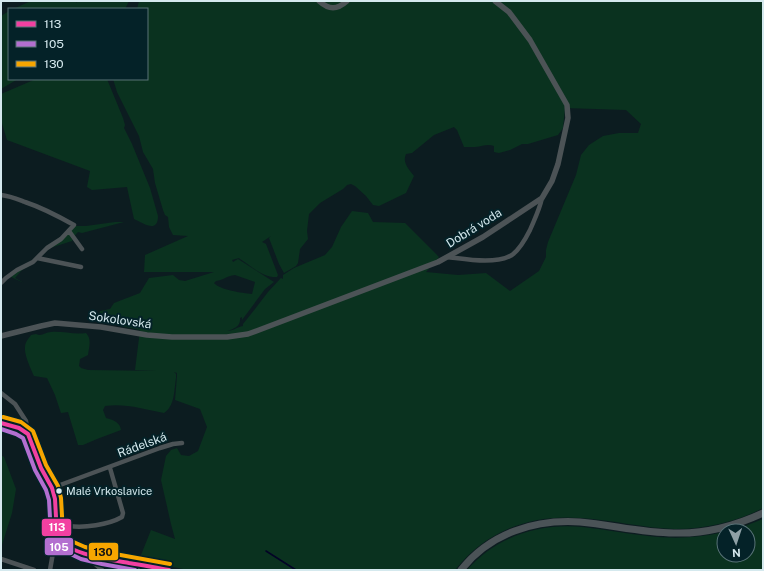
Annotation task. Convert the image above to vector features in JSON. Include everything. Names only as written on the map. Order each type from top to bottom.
[{"type":"main road","points":[[461,570],[475,555],[494,540],[515,530],[541,524],[582,522],[648,532],[686,533],[725,527],[763,514]]},
{"type":"street","points":[[319,1],[324,5],[336,8],[343,5],[347,1]]},
{"type":"street","name":"Dobrá voda","points":[[447,257],[478,261],[503,258],[512,254],[525,238],[538,212],[542,198],[552,181],[558,164],[568,118],[567,105],[530,40],[508,12],[495,1]]},
{"type":"street","points":[[1,195],[14,197],[36,205],[74,225],[61,239],[47,248],[33,262],[16,270],[1,283]]},
{"type":"street","name":"Dobrá voda","points":[[447,257],[483,237],[542,198]]},
{"type":"street","points":[[69,231],[82,249]]},
{"type":"street","name":"Sokolovská","points":[[1,336],[55,323],[101,327],[147,336],[237,336],[259,330],[430,265],[447,257]]},
{"type":"street","points":[[37,258],[81,267]]},
{"type":"street","points":[[1,393],[15,404],[26,421],[28,434],[41,468],[52,488],[55,500],[57,535],[63,544],[83,553],[103,558],[169,570]]},
{"type":"street","points":[[1,423],[19,428],[28,434]]},
{"type":"street","name":"Rádelská","points":[[52,488],[110,468],[160,448],[182,442]]},
{"type":"street","name":"Rádelská","points":[[56,523],[67,526],[93,525],[114,521],[122,517],[123,513],[110,468]]},
{"type":"street","points":[[50,570],[54,547],[58,538]]},
{"type":"street","points":[[70,548],[78,555],[93,562],[102,570]]},
{"type":"street","points":[[1,559],[34,570]]},
{"type":"street","points":[[129,563],[138,570]]},
{"type":"green space","points":[[31,1],[75,1],[77,3],[77,1],[129,1],[126,8],[15,8]]},
{"type":"green space","points":[[139,1],[763,1],[763,508],[731,521],[686,529],[651,527],[605,520],[563,517],[528,522],[496,535],[481,544],[455,570],[188,570],[139,560],[151,530],[175,539],[161,480],[166,456],[171,450],[177,448],[181,455],[189,456],[198,451],[207,427],[200,409],[175,400],[177,373],[174,372],[176,374],[176,378],[173,397],[168,410],[164,413],[127,406],[105,406],[103,410],[106,418],[118,423],[121,430],[83,445],[78,445],[68,412],[61,413],[47,378],[34,376],[28,362],[25,345],[31,335],[36,334],[40,335],[49,332],[77,334],[86,333],[90,340],[88,355],[80,359],[79,366],[81,368],[88,370],[157,371],[135,370],[140,330],[121,326],[114,321],[104,318],[99,315],[100,311],[110,309],[114,303],[140,293],[149,278],[173,275],[179,280],[185,281],[214,272],[144,272],[145,255],[188,236],[173,235],[169,227],[168,217],[165,215],[163,210],[155,183],[153,169],[143,152],[139,136],[117,92],[113,80],[148,80],[148,8],[137,8]],"holes":[[[565,108],[626,110],[641,124],[638,133],[619,133],[603,136],[589,145],[581,155],[576,175],[548,242],[546,257],[539,271],[510,291],[486,273],[458,275],[426,272],[439,257],[405,223],[373,222],[368,213],[352,211],[341,227],[332,247],[325,255],[294,268],[283,275],[283,279],[281,278],[268,292],[243,326],[227,331],[238,325],[240,318],[242,317],[242,320],[265,289],[274,282],[238,259],[233,262],[232,260],[239,258],[262,274],[277,277],[278,275],[266,244],[262,242],[271,236],[269,238],[284,273],[296,266],[298,263],[300,249],[308,239],[307,231],[309,214],[320,203],[347,185],[351,184],[366,196],[373,205],[379,206],[406,193],[414,176],[405,163],[406,154],[412,153],[434,135],[454,127],[457,130],[464,147],[491,145],[494,146],[494,152],[499,153],[510,150],[522,144],[528,144],[558,135],[563,128]],[[235,275],[255,282],[252,294],[221,288],[214,283],[229,276]]]},
{"type":"green space","points":[[8,12],[8,80],[16,80],[1,89],[1,16]]},
{"type":"green space","points":[[34,80],[107,80],[123,118],[125,125],[124,128],[150,188],[158,216],[156,225],[149,226],[134,219],[127,187],[92,190],[87,187],[90,171],[7,140],[1,120],[1,94]]},
{"type":"green space","points":[[124,222],[82,233],[78,232],[72,241],[50,248],[33,264],[22,270],[15,278],[24,283],[11,277],[75,226]]},
{"type":"green space","points":[[1,455],[4,457],[16,489],[12,513],[1,548]]},
{"type":"green space","points":[[763,519],[763,570],[467,570],[491,549],[505,541],[534,530],[566,526],[667,537],[696,537],[716,534],[716,563],[756,563],[756,523],[753,523]]},
{"type":"waterway","points":[[266,551],[296,570]]},
{"type":"transit line","name":"130","points":[[3,417],[21,422],[33,431],[46,465],[58,486],[61,498],[63,534],[69,540],[85,547],[104,552],[170,564]]},
{"type":"transit line","name":"113","points":[[1,423],[19,428],[28,434],[41,468],[52,488],[55,499],[57,535],[61,542],[68,547],[89,555],[169,570]]},
{"type":"transit line","name":"105","points":[[1,429],[23,438],[35,470],[46,490],[49,500],[51,536],[54,542],[62,550],[81,559],[135,570]]},
{"type":"place","name":"Malé Vrkoslavice","points":[[59,491]]}]
